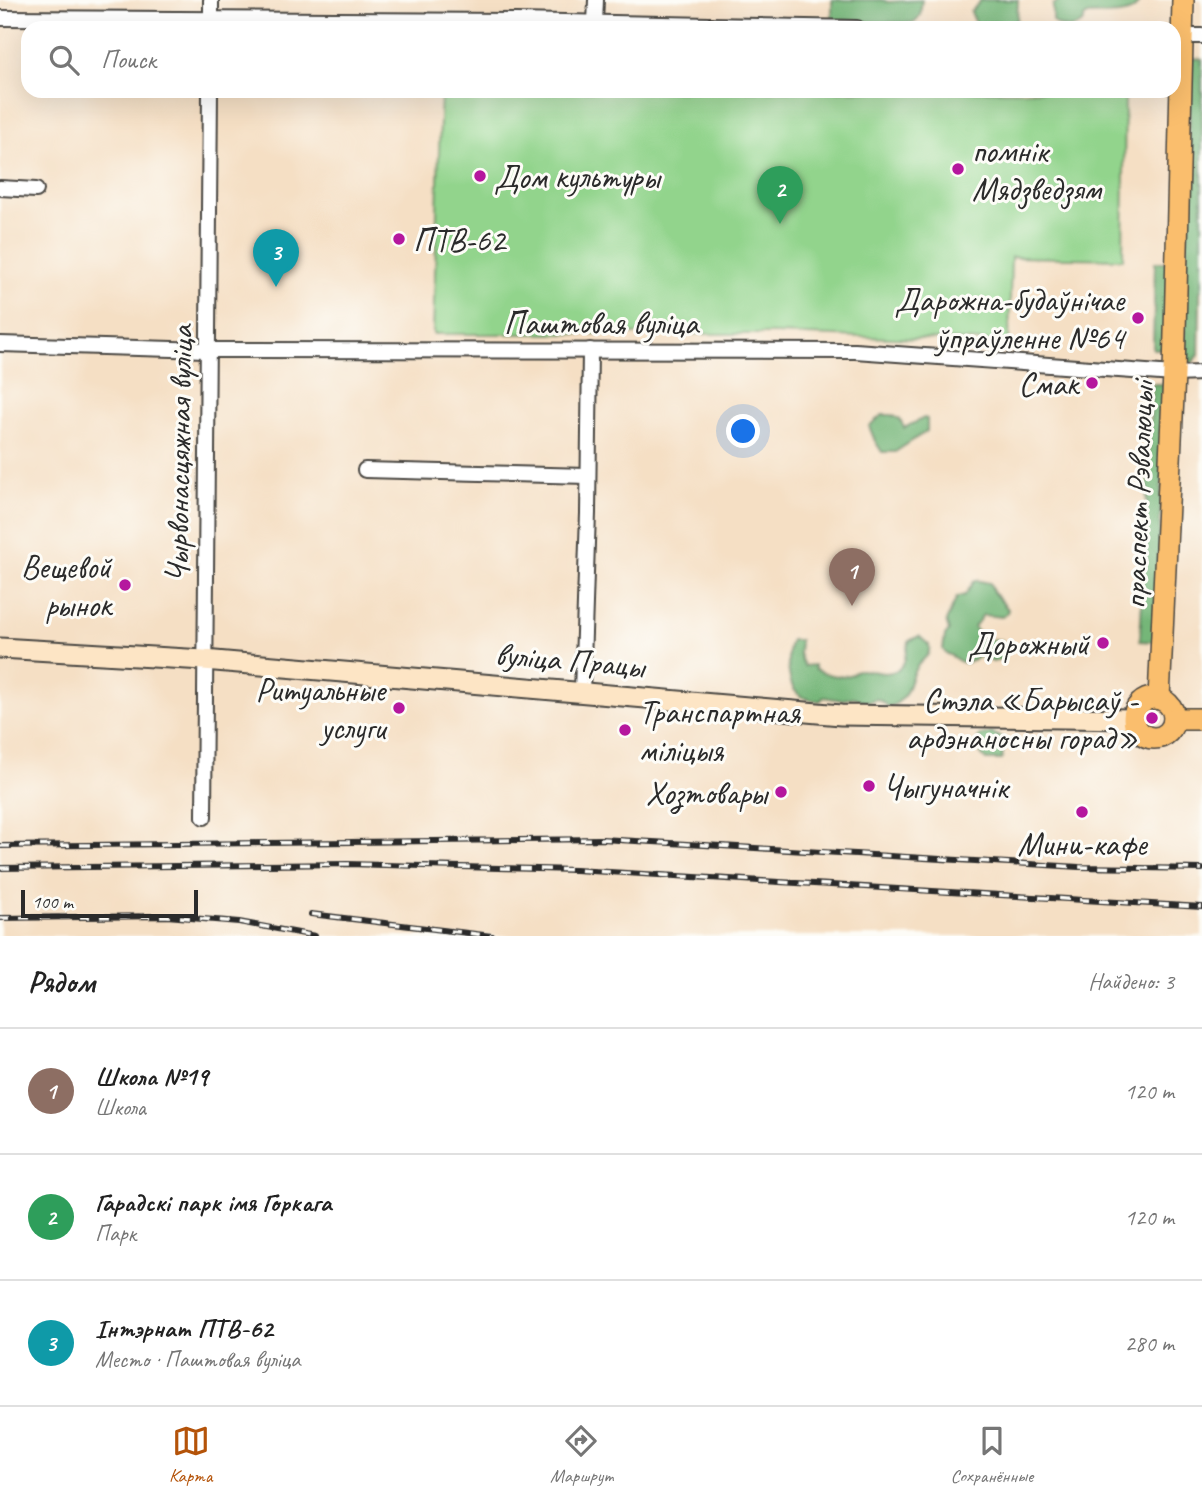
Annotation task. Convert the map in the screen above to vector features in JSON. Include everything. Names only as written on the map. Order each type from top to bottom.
[{"type":"main road","name":"праспект Рэвалюцыі","points":[[1159,699],[1186,36],[1183,0]]},
{"type":"main road","name":"вуліца Працы","points":[[0,648],[204,660],[841,715],[1134,719]]},
{"type":"main road","points":[[1159,699],[1171,707],[1174,719],[1173,726],[1164,736],[1151,738],[1139,732],[1134,719],[1135,712],[1143,702],[1159,699]]},
{"type":"main road","points":[[1174,719],[1202,719]]},
{"type":"street","points":[[211,0],[211,21]]},
{"type":"street","points":[[596,0],[596,21]]},
{"type":"street","points":[[0,18],[106,21]]},
{"type":"street","points":[[358,21],[470,21]]},
{"type":"street","name":"Чырвонасцяжная вуліца","points":[[204,817],[211,98]]},
{"type":"street","points":[[0,188],[36,190]]},
{"type":"street","name":"Паштовая вуліца","points":[[0,344],[207,350],[855,351],[1174,374],[1202,373]]},
{"type":"street","points":[[582,692],[590,350]]},
{"type":"street","points":[[365,470],[589,476]]},
{"type":"green space","points":[[832,0],[922,0],[920,15],[916,21],[832,20]]},
{"type":"green space","points":[[981,0],[1018,0],[1017,21],[975,21],[971,12]]},
{"type":"green space","points":[[1060,0],[1139,0],[1137,6],[1125,13],[1087,15],[1084,21],[1053,21],[1053,5]]},
{"type":"green space","points":[[1191,58],[1202,59],[1202,285],[1199,355],[1192,363],[1184,360]]},
{"type":"green space","points":[[441,98],[1125,98],[1123,259],[1011,257],[1009,342],[775,334],[433,334]]},
{"type":"green space","points":[[1155,262],[1170,262],[1168,349],[1153,349]]},
{"type":"green space","points":[[1152,384],[1166,384],[1155,642],[1140,641]]},
{"type":"green space","points":[[882,415],[900,419],[904,428],[927,419],[927,431],[895,452],[882,452],[869,426]]},
{"type":"green space","points":[[975,580],[990,583],[993,592],[1008,609],[1002,617],[983,615],[974,627],[983,640],[1002,640],[1005,654],[1003,658],[993,662],[981,656],[962,662],[947,655],[943,649],[945,636],[949,631],[946,621],[957,597],[965,595]]},
{"type":"green space","points":[[919,636],[929,645],[929,653],[913,673],[904,696],[887,707],[877,699],[865,702],[854,697],[811,700],[799,695],[792,685],[788,663],[791,640],[800,640],[799,654],[804,666],[814,665],[819,671],[841,676],[857,670],[887,673],[898,670],[904,662],[909,641]]},
{"type":"green space","points":[[991,733],[1001,737],[1004,745],[1002,760],[986,760],[978,749],[979,736]]},
{"type":"railway","points":[[0,846],[602,839],[1079,867],[1202,869]]},
{"type":"railway","points":[[0,868],[347,864],[575,870],[1202,907]]},
{"type":"railway","points":[[311,914],[492,936]]},
{"type":"railway","points":[[0,918],[167,916],[239,922],[315,936]]},
{"type":"place","name":"помнік Мядзведзям","points":[[958,169]]},
{"type":"place","name":"Дом культуры","points":[[480,176]]},
{"type":"place","name":"Гарадскі парк імя Горкага","points":[[780,224]]},
{"type":"place","name":"ПТВ-62","points":[[399,239]]},
{"type":"place","name":"Інтэрнат ПТВ-62","points":[[276,287]]},
{"type":"place","name":"Дарожна-будаўнічае ўпраўленне №64","points":[[1138,318]]},
{"type":"place","name":"Смак","points":[[1092,383]]},
{"type":"place","name":"Вещевой рынок","points":[[125,585]]},
{"type":"place","name":"Школа №19","points":[[852,606]]},
{"type":"place","name":"Дорожный","points":[[1103,643]]},
{"type":"place","name":"Ритуальные услуги","points":[[399,708]]},
{"type":"place","name":"Стэла «Барысаў - ардэнаносны горад»","points":[[1152,718]]},
{"type":"place","name":"Транспартная міліцыя","points":[[625,730]]},
{"type":"place","name":"Чыгуначнік","points":[[869,786]]},
{"type":"place","name":"Хозтовары","points":[[781,792]]},
{"type":"place","name":"Мини-кафе","points":[[1082,812]]}]
